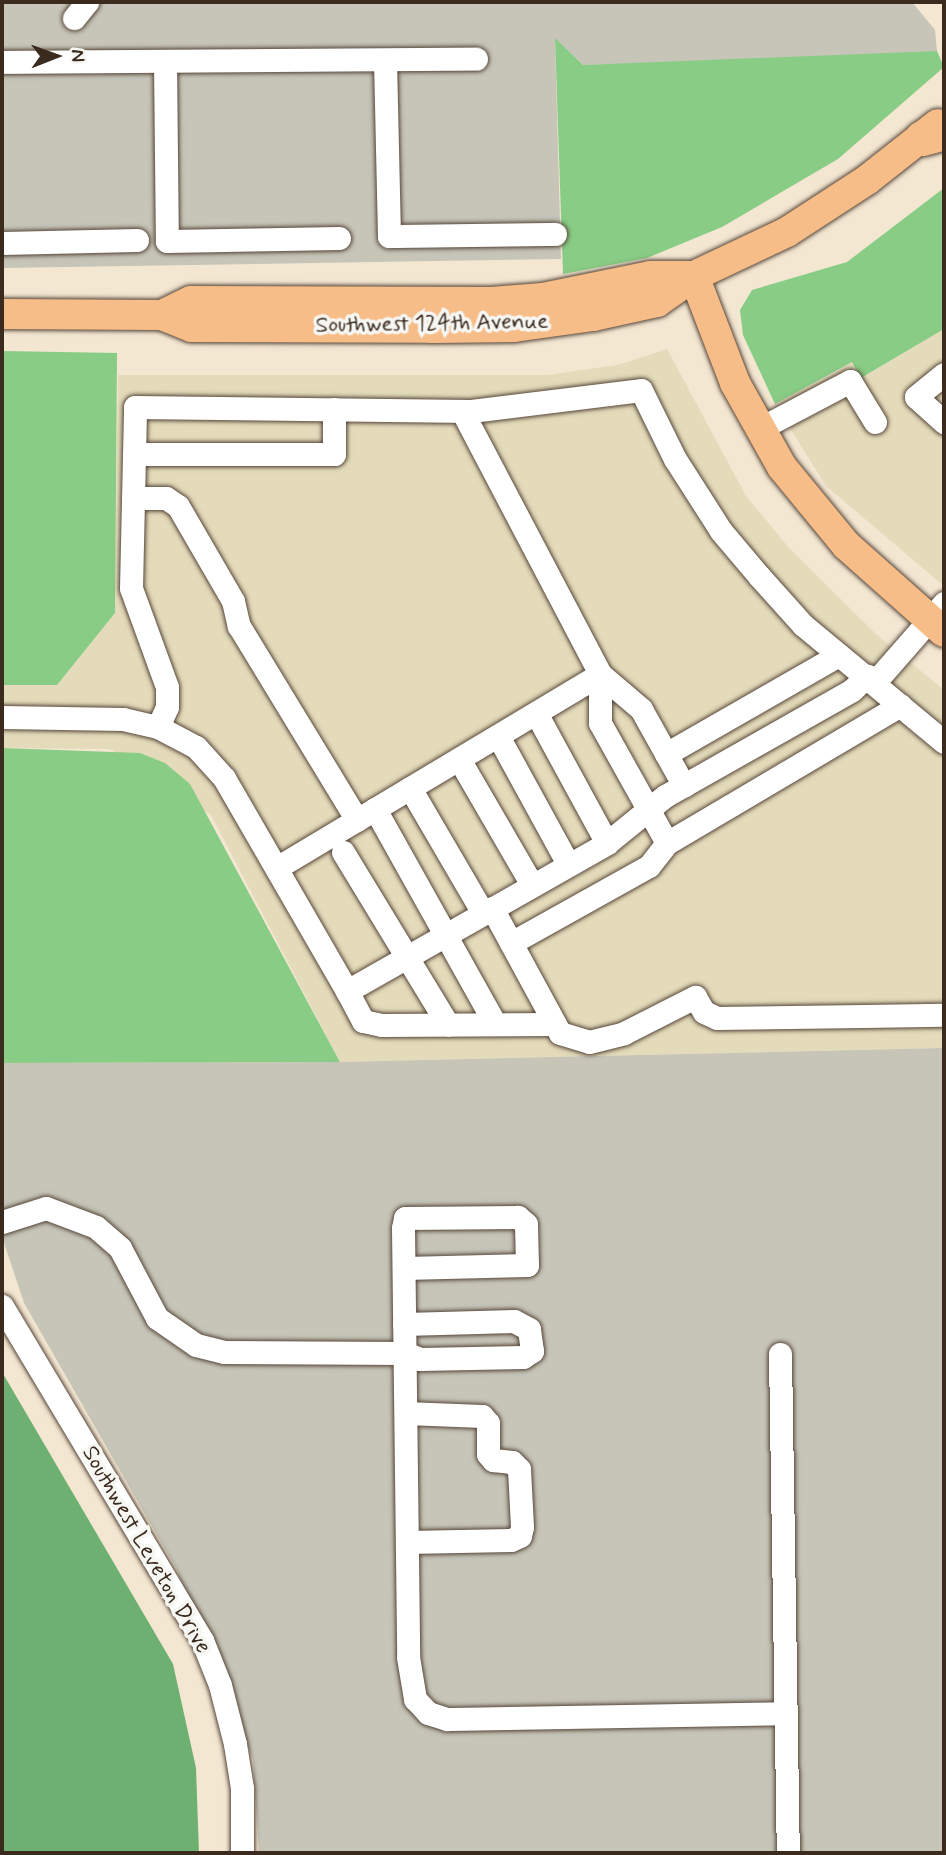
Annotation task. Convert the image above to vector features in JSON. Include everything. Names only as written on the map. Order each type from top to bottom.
[{"type":"main road","name":"Southwest 124th Avenue","points":[[2,313],[162,315],[191,301],[491,302],[543,298],[651,276],[694,276],[804,222],[937,130]]},
{"type":"main road","points":[[694,276],[722,355],[759,429],[823,520],[940,618]]},
{"type":"street","points":[[2,62],[476,59]]},
{"type":"street","points":[[385,60],[389,236],[555,234]]},
{"type":"street","points":[[164,61],[167,241],[339,238]]},
{"type":"street","points":[[2,243],[137,240]]},
{"type":"street","points":[[944,374],[916,397],[944,422]]},
{"type":"street","points":[[759,429],[850,381],[875,422]]},
{"type":"street","points":[[158,727],[167,707],[167,687],[131,588],[135,407],[462,411],[567,402],[641,390],[675,459],[721,531],[803,625],[944,742]]},
{"type":"street","points":[[134,454],[334,454],[334,409]]},
{"type":"street","points":[[462,411],[600,674],[641,709],[684,786]]},
{"type":"street","points":[[133,498],[166,498],[178,506],[233,601],[239,626],[445,935],[495,1024]]},
{"type":"street","points":[[347,991],[607,843],[648,810],[684,786],[871,679],[940,618]]},
{"type":"street","points":[[666,754],[839,655]]},
{"type":"street","points":[[278,867],[600,674]]},
{"type":"street","points":[[600,674],[600,723],[667,843]]},
{"type":"street","points":[[511,943],[649,866],[658,849],[667,843],[900,705]]},
{"type":"street","points":[[536,713],[607,843]]},
{"type":"street","points":[[2,717],[123,719],[158,727],[196,747],[224,778],[278,867],[363,1021],[382,1026],[555,1024]]},
{"type":"street","points":[[498,736],[568,864]]},
{"type":"street","points":[[757,744],[777,778]]},
{"type":"street","points":[[459,759],[532,885]]},
{"type":"street","points":[[410,788],[487,911],[511,943],[560,1033],[589,1042],[624,1033],[695,997],[704,1012],[717,1018],[944,1015]]},
{"type":"street","points":[[343,852],[448,1025]]},
{"type":"street","points":[[2,1222],[46,1208],[96,1227],[120,1248],[158,1318],[196,1345],[224,1352],[405,1353],[420,1359],[523,1357],[532,1351],[534,1340],[529,1329],[514,1321],[404,1324]]},
{"type":"street","points":[[404,1268],[527,1265],[526,1224],[518,1217],[405,1218],[404,1268],[404,1324],[410,1686],[428,1713],[447,1719],[786,1713]]},
{"type":"street","name":"Southwest Leveton Drive","points":[[2,1306],[202,1640],[220,1685],[235,1744],[242,1788],[242,1853]]},
{"type":"street","points":[[780,1354],[788,1853]]},
{"type":"street","points":[[405,1413],[482,1416],[488,1423],[488,1454],[493,1460],[512,1462],[519,1469],[522,1527],[520,1536],[511,1541],[407,1542]]},
{"type":"shaded area","points":[[2,2],[912,2],[935,30],[937,51],[925,58],[583,65],[555,39],[561,259],[2,268]]},
{"type":"shaded area","points":[[944,329],[944,586],[826,486],[775,404],[853,362],[862,378]]},
{"type":"shaded area","points":[[667,349],[746,496],[789,548],[877,635],[944,690],[944,1048],[340,1062],[211,815],[110,749],[2,748],[2,685],[57,685],[115,613],[118,375],[547,375],[618,365]]},
{"type":"shaded area","points":[[944,1048],[944,1853],[259,1853],[253,1759],[176,1568],[24,1303],[2,1237],[2,1063],[340,1062]]},
{"type":"green space","points":[[555,38],[583,65],[937,51],[944,67],[838,159],[722,227],[647,258],[563,274]]},
{"type":"green space","points":[[944,188],[944,329],[861,378],[852,362],[775,404],[743,335],[740,310],[752,290],[847,262]]},
{"type":"green space","points":[[2,351],[117,353],[115,613],[57,685],[2,685]]},
{"type":"green space","points":[[2,748],[140,753],[165,763],[190,784],[340,1062],[2,1063]]},
{"type":"green space","points":[[2,1372],[173,1664],[196,1768],[199,1853],[2,1853]]}]
